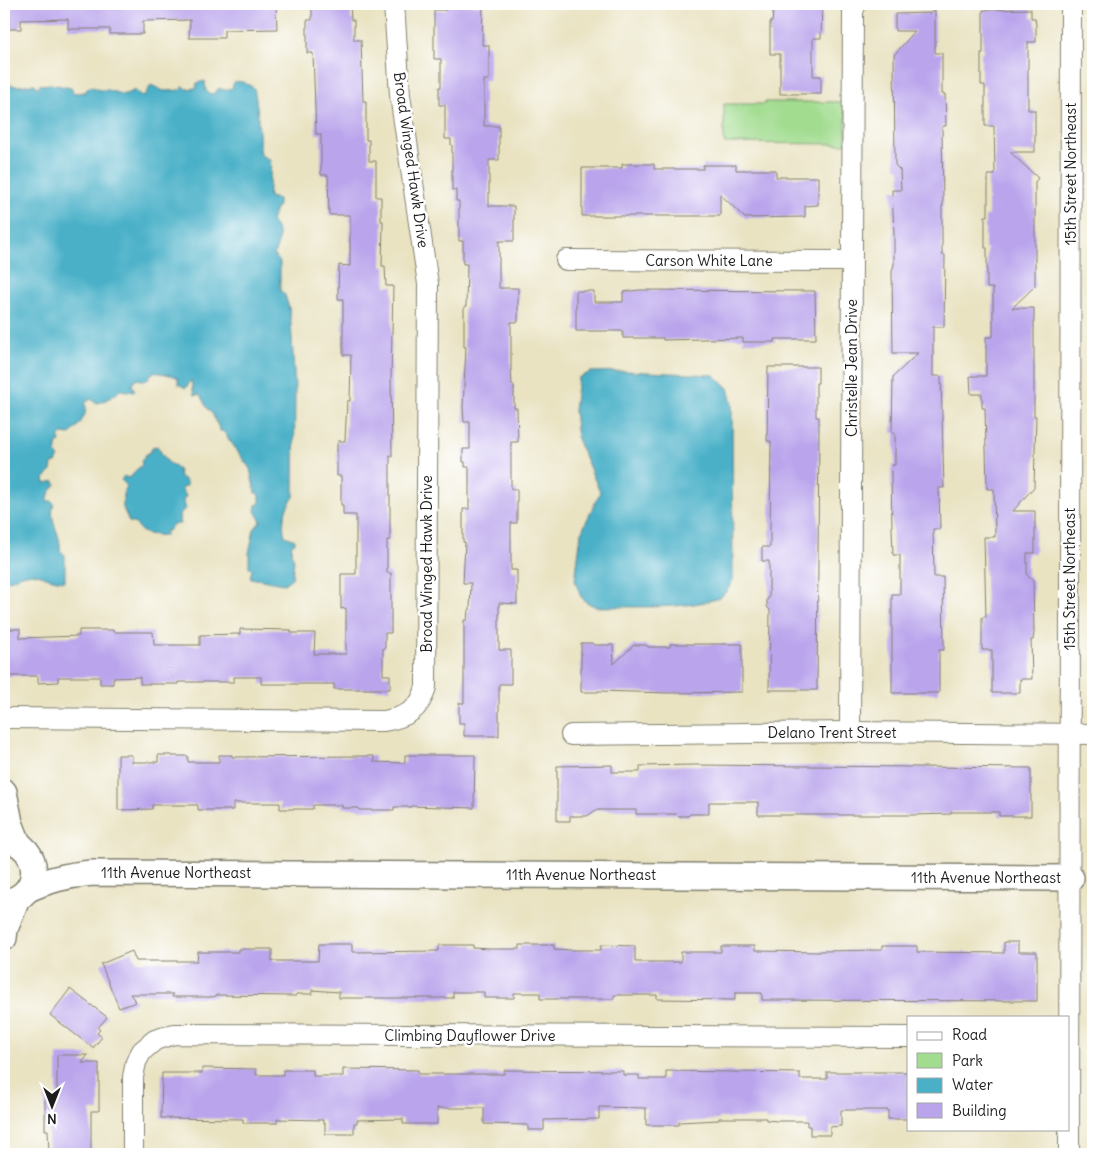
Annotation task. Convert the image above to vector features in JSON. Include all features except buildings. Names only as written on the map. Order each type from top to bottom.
[{"type":"street","name":"Broad Winged Hawk Drive","points":[[4,718],[384,721],[400,718],[415,708],[423,699],[426,687],[428,284],[400,95],[394,4]]},
{"type":"street","name":"Christelle Jean Drive","points":[[850,732],[853,11],[856,4]]},
{"type":"street","name":"15th Street Northeast","points":[[1069,1016],[1071,4]]},
{"type":"street","name":"Carson White Lane","points":[[566,260],[852,261]]},
{"type":"street","name":"Delano Trent Street","points":[[571,734],[850,732],[1093,734]]},
{"type":"street","points":[[4,792],[16,844],[32,859],[34,869],[33,880],[16,897],[5,929],[4,938]]},
{"type":"street","name":"11th Avenue Northeast","points":[[16,844],[51,862],[92,873]]},
{"type":"street","name":"11th Avenue Northeast","points":[[16,897],[43,882],[92,873],[1070,878]]},
{"type":"street","name":"Climbing Dayflower Drive","points":[[133,1154],[133,1076],[136,1062],[142,1051],[155,1040],[174,1034],[907,1037]]},
{"type":"street","name":"15th Street Northeast","points":[[1069,1130],[1069,1154]]},
{"type":"green space","points":[[765,102],[846,102],[846,144],[724,143],[724,104],[765,104]]},
{"type":"water","points":[[205,81],[206,91],[210,94],[215,93],[219,88],[224,90],[232,88],[234,82],[244,83],[254,88],[261,155],[270,160],[269,197],[278,199],[278,205],[271,221],[279,237],[274,255],[280,262],[280,290],[285,295],[289,308],[295,388],[294,497],[286,510],[283,526],[285,536],[295,540],[295,543],[292,544],[291,552],[294,560],[292,578],[284,584],[250,578],[252,569],[249,567],[249,553],[254,529],[261,521],[255,511],[256,505],[260,503],[260,496],[255,492],[250,469],[223,431],[220,431],[213,415],[200,395],[194,395],[191,380],[186,388],[178,384],[178,378],[176,377],[153,372],[146,381],[138,379],[134,381],[132,385],[134,392],[120,390],[103,401],[97,403],[91,399],[85,403],[84,416],[79,425],[69,435],[62,434],[59,438],[60,442],[56,444],[56,455],[59,457],[56,463],[52,464],[51,471],[44,479],[45,483],[55,481],[56,485],[50,492],[47,501],[52,501],[54,504],[53,516],[60,550],[65,555],[65,581],[33,573],[18,576],[8,581],[4,579],[4,84],[18,86],[35,84],[36,88],[40,85],[51,84],[71,88],[74,93],[85,92],[89,87],[122,94],[135,90],[144,96],[151,85],[164,91],[180,90],[184,86],[186,89],[196,88],[197,83]]},
{"type":"water","points":[[626,371],[714,375],[728,388],[732,404],[733,580],[728,589],[719,598],[688,605],[596,607],[581,597],[575,581],[581,533],[600,492],[577,439],[574,410],[578,378],[591,372]]},
{"type":"water","points":[[157,446],[164,458],[177,468],[180,477],[185,480],[187,486],[181,488],[186,496],[183,501],[186,508],[179,515],[180,524],[174,525],[168,531],[165,531],[166,535],[164,536],[148,534],[142,531],[136,524],[129,522],[123,508],[123,494],[127,486],[121,480],[124,476],[128,478],[132,476],[142,465],[141,460],[145,458],[145,455],[153,447]]}]
